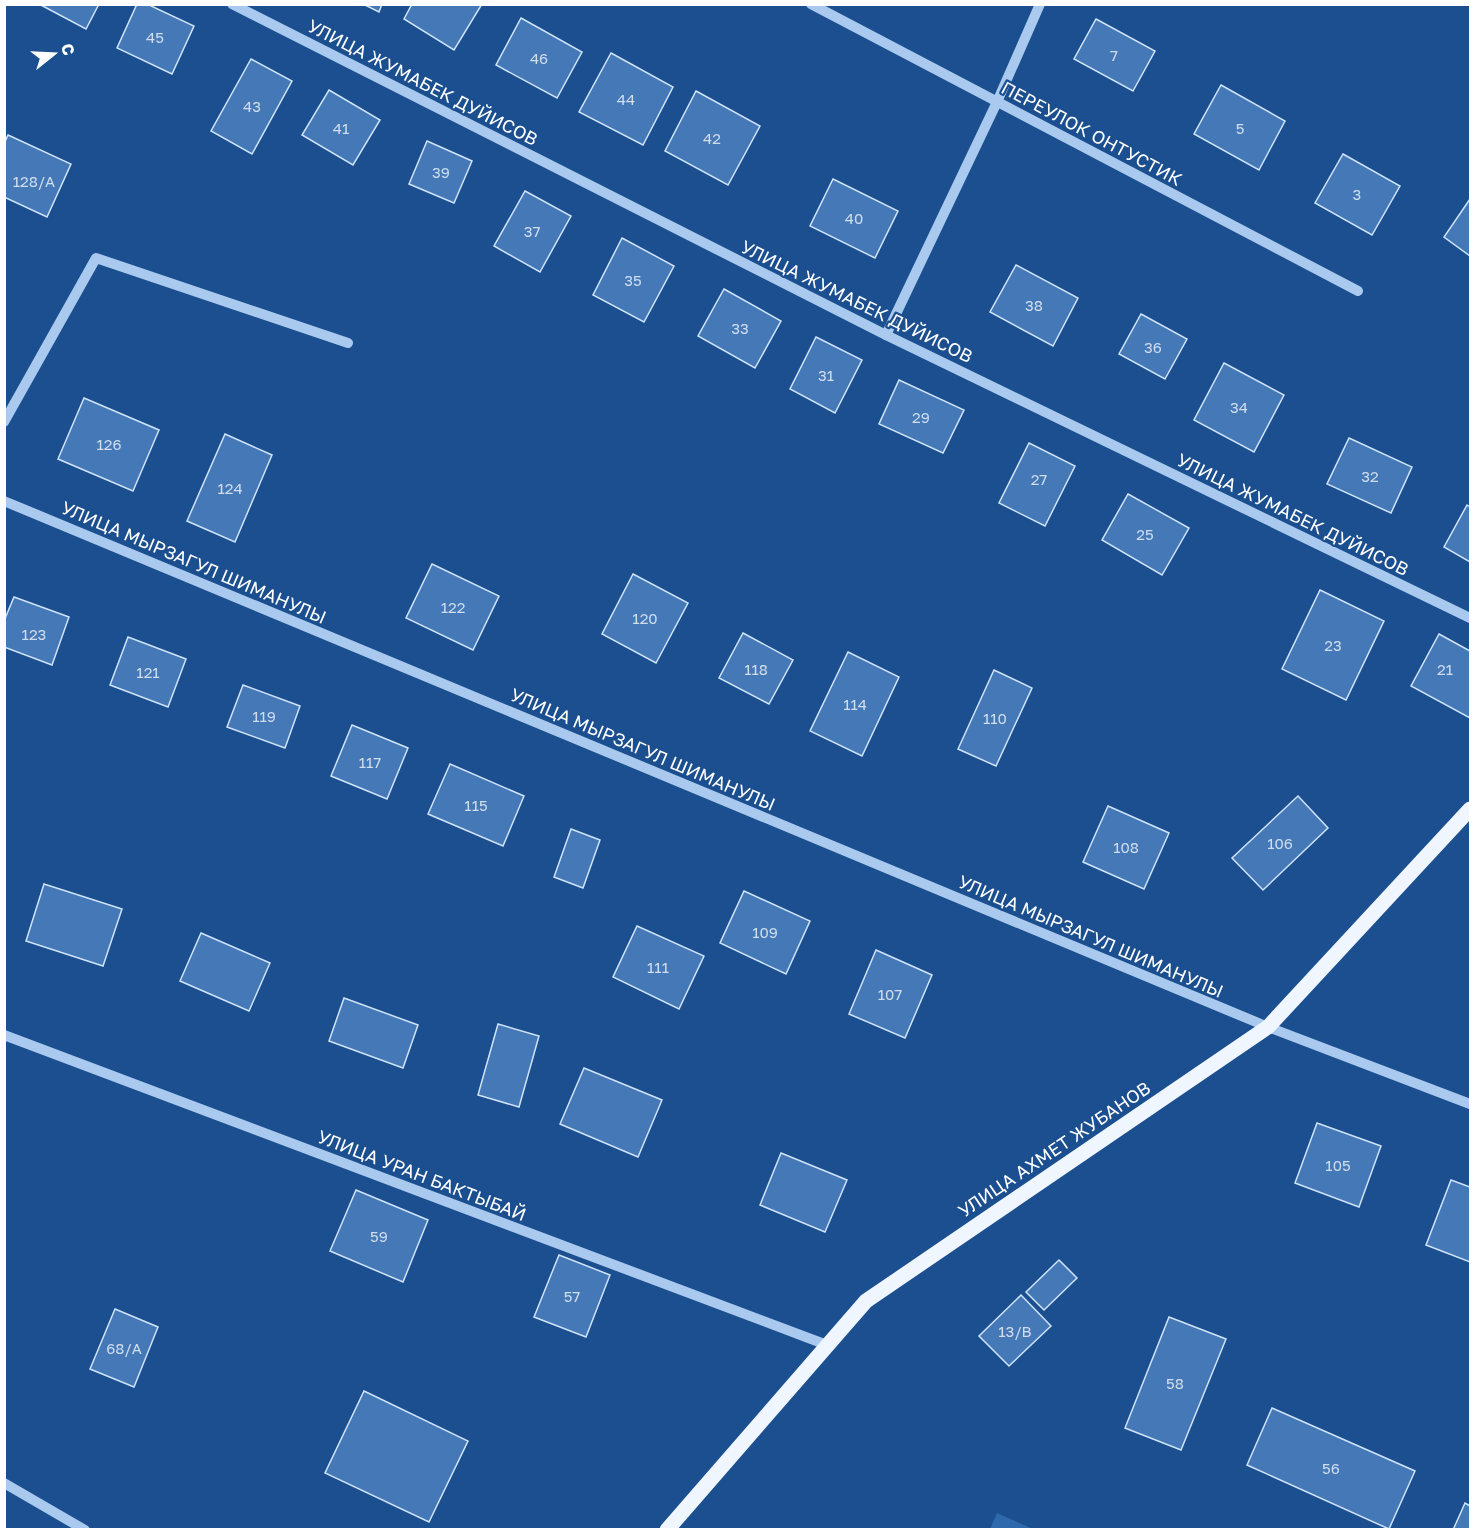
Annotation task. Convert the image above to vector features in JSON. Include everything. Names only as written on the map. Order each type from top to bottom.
[{"type":"main road","name":"УЛИЦА АХМЕТ ЖУБАНОВ","points":[[667,1530],[866,1301],[1268,1027],[1470,809]]},
{"type":"street","name":"УЛИЦА ЖУМАБЕК ДУЙИСОВ","points":[[232,4],[886,335],[1470,618]]},
{"type":"street","name":"ПЕРЕУЛОК ОНТУСТИК","points":[[811,4],[1359,291]]},
{"type":"street","points":[[886,335],[997,102],[1040,4]]},
{"type":"street","points":[[4,422],[96,258],[348,343]]},
{"type":"street","name":"УЛИЦА МЫРЗАГУЛ ШИМАНУЛЫ","points":[[4,501],[1268,1027],[1470,1104]]},
{"type":"street","name":"УЛИЦА УРАН БАКТЫБАЙ","points":[[4,1035],[827,1346]]},
{"type":"street","points":[[4,1483],[85,1530]]},
{"type":"shaded area","points":[[997,1513],[1033,1529],[990,1529]]},
{"type":"building","points":[[39,4],[99,4],[86,29]]},
{"type":"building","points":[[137,4],[147,4],[194,26],[172,74],[117,48]]},
{"type":"building","points":[[363,4],[382,4],[379,12]]},
{"type":"building","points":[[412,4],[482,4],[454,50],[404,19]]},
{"type":"building","points":[[521,18],[582,52],[557,98],[496,65]]},
{"type":"building","points":[[1096,19],[1155,51],[1133,91],[1074,59]]},
{"type":"building","points":[[611,53],[673,87],[643,145],[579,112]]},
{"type":"building","points":[[251,59],[292,81],[252,154],[211,131]]},
{"type":"building","points":[[1221,85],[1285,121],[1259,170],[1194,134]]},
{"type":"building","points":[[329,90],[380,120],[353,165],[302,135]]},
{"type":"building","points":[[696,91],[760,126],[728,185],[665,151]]},
{"type":"building","points":[[8,135],[71,164],[47,217],[4,197],[4,144]]},
{"type":"building","points":[[427,141],[472,161],[454,203],[409,184]]},
{"type":"building","points":[[1343,154],[1400,186],[1372,235],[1315,203]]},
{"type":"building","points":[[833,179],[898,211],[875,258],[810,226]]},
{"type":"building","points":[[525,191],[571,216],[540,272],[494,246]]},
{"type":"building","points":[[1470,199],[1470,256],[1444,237]]},
{"type":"building","points":[[622,238],[674,266],[644,322],[593,295]]},
{"type":"building","points":[[1016,265],[1078,298],[1053,346],[990,312]]},
{"type":"building","points":[[724,289],[781,321],[755,368],[698,336]]},
{"type":"building","points":[[1141,314],[1187,339],[1165,379],[1119,354]]},
{"type":"building","points":[[816,337],[862,360],[835,413],[790,389]]},
{"type":"building","points":[[1224,363],[1284,395],[1254,452],[1194,420]]},
{"type":"building","points":[[899,380],[964,410],[943,453],[879,424]]},
{"type":"building","points":[[84,398],[159,430],[133,491],[58,459]]},
{"type":"building","points":[[225,434],[272,455],[235,542],[187,521]]},
{"type":"building","points":[[1349,438],[1412,467],[1391,513],[1327,484]]},
{"type":"building","points":[[1029,443],[1075,466],[1045,526],[999,503]]},
{"type":"building","points":[[1128,494],[1189,528],[1162,575],[1102,540]]},
{"type":"building","points":[[1467,505],[1470,507],[1470,562],[1444,547]]},
{"type":"building","points":[[432,564],[499,596],[473,650],[406,618]]},
{"type":"building","points":[[633,574],[688,603],[656,663],[602,634]]},
{"type":"building","points":[[1320,590],[1384,621],[1346,700],[1282,669]]},
{"type":"building","points":[[14,597],[69,617],[52,665],[4,647],[4,621]]},
{"type":"building","points":[[743,633],[793,660],[769,704],[719,678]]},
{"type":"building","points":[[1439,634],[1470,651],[1470,718],[1411,686]]},
{"type":"building","points":[[128,637],[186,659],[168,707],[110,685]]},
{"type":"building","points":[[848,652],[899,677],[862,756],[810,731]]},
{"type":"building","points":[[994,670],[1032,688],[996,766],[958,749]]},
{"type":"building","points":[[243,685],[300,706],[285,748],[227,727]]},
{"type":"building","points":[[352,725],[408,748],[387,799],[331,776]]},
{"type":"building","points":[[450,764],[524,796],[503,846],[428,814]]},
{"type":"building","points":[[1298,796],[1328,828],[1263,890],[1232,858]]},
{"type":"building","points":[[1108,806],[1169,833],[1144,889],[1083,862]]},
{"type":"building","points":[[571,829],[600,840],[583,888],[554,877]]},
{"type":"building","points":[[44,884],[122,909],[103,966],[26,941]]},
{"type":"building","points":[[744,891],[810,921],[786,974],[720,943]]},
{"type":"building","points":[[637,926],[704,956],[679,1009],[613,977]]},
{"type":"building","points":[[201,933],[270,963],[249,1011],[180,981]]},
{"type":"building","points":[[876,950],[932,975],[905,1038],[849,1014]]},
{"type":"building","points":[[344,998],[418,1025],[403,1068],[329,1041]]},
{"type":"building","points":[[498,1024],[539,1036],[519,1107],[478,1095]]},
{"type":"building","points":[[584,1068],[662,1100],[638,1157],[560,1124]]},
{"type":"building","points":[[1317,1123],[1381,1146],[1359,1207],[1295,1183]]},
{"type":"building","points":[[781,1153],[847,1180],[825,1232],[760,1205]]},
{"type":"building","points":[[1451,1180],[1470,1187],[1470,1262],[1426,1245]]},
{"type":"building","points":[[356,1190],[428,1220],[403,1282],[330,1251]]},
{"type":"building","points":[[559,1255],[610,1275],[586,1337],[534,1317]]},
{"type":"building","points":[[1059,1260],[1077,1278],[1044,1310],[1026,1292]]},
{"type":"building","points":[[1021,1295],[1051,1326],[1009,1366],[979,1336]]},
{"type":"building","points":[[115,1309],[158,1327],[134,1387],[90,1369]]},
{"type":"building","points":[[1169,1317],[1226,1339],[1181,1450],[1125,1428]]},
{"type":"building","points":[[364,1391],[468,1441],[429,1522],[325,1473]]},
{"type":"building","points":[[1272,1408],[1415,1471],[1389,1529],[1247,1465]]},
{"type":"building","points":[[1465,1503],[1470,1506],[1470,1530],[1453,1530]]}]
